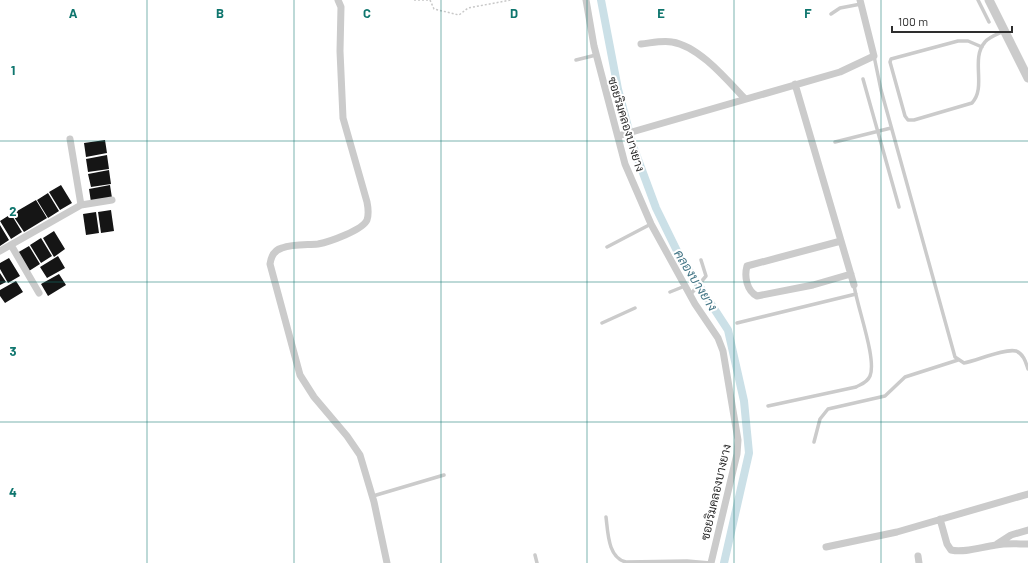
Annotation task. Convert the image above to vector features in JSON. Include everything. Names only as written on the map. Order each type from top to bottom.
[{"type":"street","points":[[338,0],[341,7],[340,51],[343,118],[369,210],[367,220],[364,225],[353,231],[320,243],[282,248],[271,258],[270,264],[300,375],[314,397],[347,436],[360,455],[373,496],[387,563]]},
{"type":"street","name":"ซอยริมคลองบางยาง","points":[[586,0],[596,55],[621,136],[625,164],[651,224],[690,295],[712,327],[723,350],[738,440],[737,454],[710,563]]},
{"type":"street","points":[[989,0],[1028,78]]},
{"type":"street","points":[[621,136],[745,98],[840,72],[874,56],[861,2]]},
{"type":"street","points":[[641,44],[672,42],[687,47],[704,60],[745,98]]},
{"type":"street","points":[[795,84],[854,286]]},
{"type":"street","points":[[70,139],[81,205]]},
{"type":"street","points":[[0,251],[81,205],[112,200]]},
{"type":"street","points":[[841,241],[747,266],[745,272],[748,285],[751,293],[757,296],[813,285],[851,274]]},
{"type":"street","points":[[11,245],[39,293]]},
{"type":"street","points":[[826,547],[896,532],[1028,494]]},
{"type":"street","points":[[940,519],[947,544],[951,550],[957,551],[982,548],[997,544],[1028,544]]},
{"type":"street","points":[[997,544],[1011,535],[1028,530]]},
{"type":"lane","points":[[978,0],[989,22]]},
{"type":"lane","points":[[832,14],[840,8],[861,2]]},
{"type":"lane","points":[[982,47],[968,41],[958,40],[891,59],[890,62],[901,103],[905,116],[908,120],[914,120],[972,103],[978,94],[979,55],[982,47],[985,42],[1004,30]]},
{"type":"lane","points":[[576,60],[596,55]]},
{"type":"lane","points":[[874,56],[881,90],[951,349],[958,360],[964,363],[1016,351],[1023,356],[1028,369]]},
{"type":"lane","points":[[863,80],[899,207]]},
{"type":"lane","points":[[835,142],[891,128]]},
{"type":"lane","points":[[607,247],[651,224]]},
{"type":"lane","points":[[690,295],[705,278],[706,273],[701,260]]},
{"type":"lane","points":[[670,292],[685,286]]},
{"type":"lane","points":[[768,406],[856,388],[866,382],[870,375],[871,357],[854,286]]},
{"type":"lane","points":[[737,323],[856,294]]},
{"type":"lane","points":[[602,323],[635,308]]},
{"type":"lane","points":[[814,442],[820,420],[828,409],[885,396],[905,377],[958,360]]},
{"type":"lane","points":[[373,496],[444,475]]},
{"type":"lane","points":[[606,518],[614,555],[618,561],[687,561],[710,563]]},
{"type":"lane","points":[[535,555],[537,563]]},
{"type":"path","points":[[414,0],[430,0],[434,9],[459,15],[468,8],[511,0]]},
{"type":"building","points":[[105,140],[107,153],[86,157],[84,143]]},
{"type":"building","points":[[107,155],[109,169],[88,172],[86,159]]},
{"type":"building","points":[[109,170],[111,184],[91,187],[88,174]]},
{"type":"building","points":[[61,185],[72,203],[60,210],[49,192]]},
{"type":"building","points":[[110,185],[112,198],[91,202],[89,189]]},
{"type":"building","points":[[48,193],[59,211],[48,218],[37,200]]},
{"type":"building","points":[[36,200],[47,218],[24,232],[12,214]]},
{"type":"building","points":[[111,210],[114,231],[101,233],[98,212]]},
{"type":"building","points":[[96,212],[99,233],[86,235],[83,214]]},
{"type":"building","points":[[11,214],[22,232],[11,239],[0,221]]},
{"type":"building","points":[[0,225],[9,240],[0,246]]},
{"type":"building","points":[[54,231],[65,249],[54,257],[43,238]]},
{"type":"building","points":[[41,238],[52,256],[41,263],[30,245]]},
{"type":"building","points":[[29,246],[40,264],[29,271],[17,253]]},
{"type":"building","points":[[58,256],[65,268],[47,278],[40,267]]},
{"type":"building","points":[[9,258],[20,276],[8,283],[0,269],[0,263]]},
{"type":"building","points":[[0,273],[6,282],[0,285]]},
{"type":"building","points":[[59,274],[66,285],[48,296],[41,284]]},
{"type":"building","points":[[16,281],[23,292],[5,303],[0,296],[0,290]]},
{"type":"waterway","name":"คลองบางยาง","points":[[601,0],[618,89],[633,146],[656,208],[679,255],[728,330],[744,401],[749,453],[724,563]]}]
